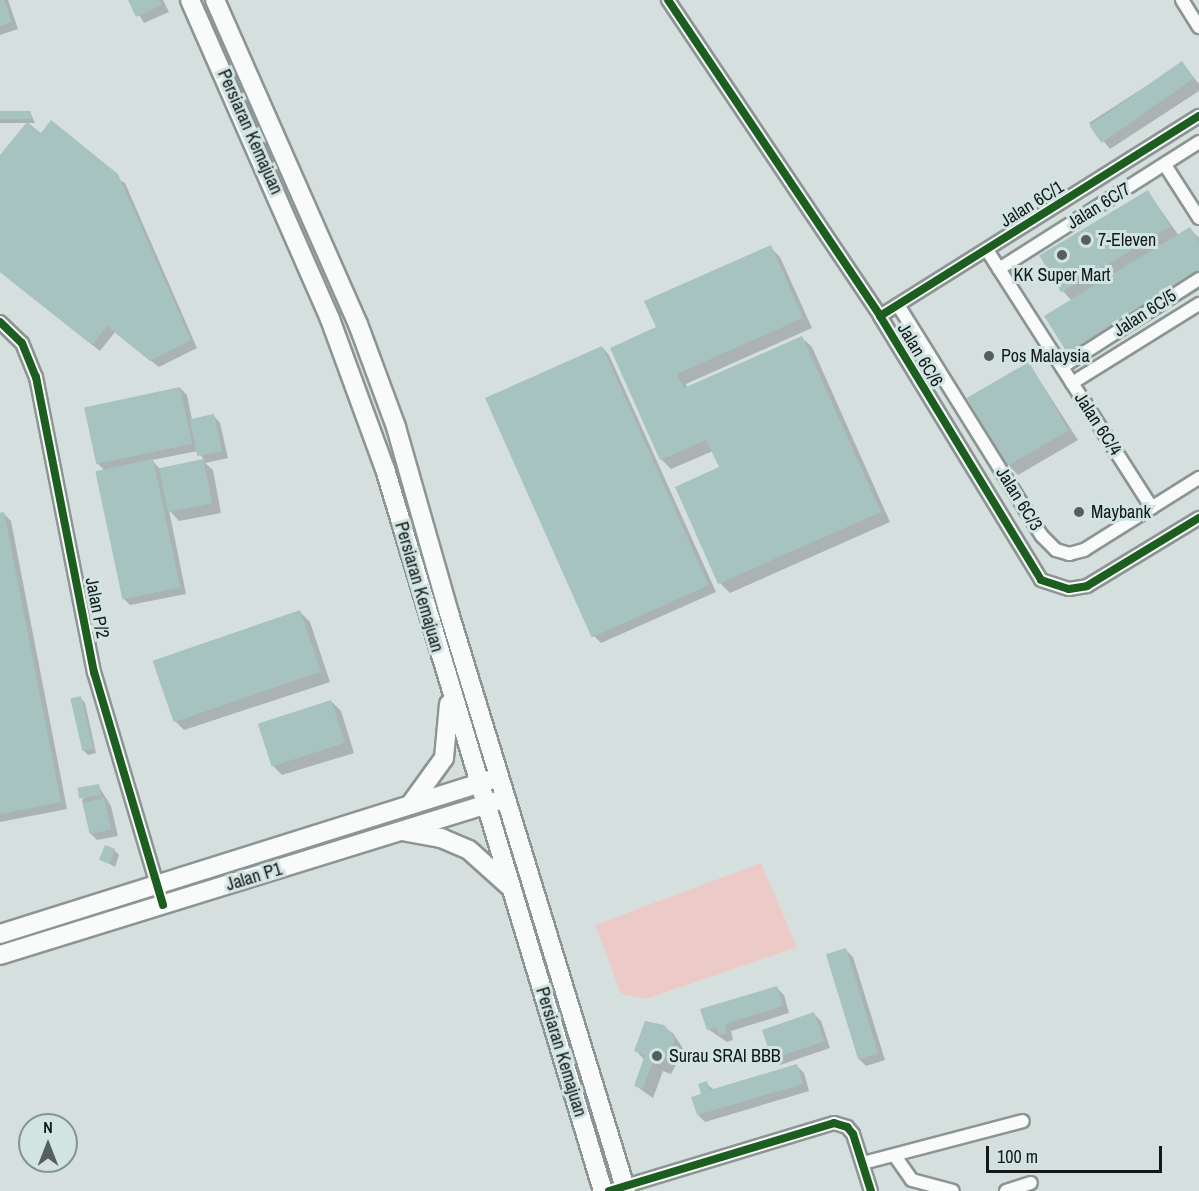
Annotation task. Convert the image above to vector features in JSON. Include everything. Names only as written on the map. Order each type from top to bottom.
[{"type":"main road","name":"Persiaran Kemajuan","points":[[190,0],[330,319],[385,469],[603,1191]]},
{"type":"main road","name":"Persiaran Kemajuan","points":[[215,0],[379,379],[501,777],[620,1189]]},
{"type":"main road","points":[[411,805],[444,758],[449,687]]},
{"type":"main road","name":"Jalan P1","points":[[0,934],[501,777]]},
{"type":"main road","name":"Jalan P1","points":[[0,955],[507,798]]},
{"type":"main road","points":[[400,831],[441,838],[469,850],[512,890]]},
{"type":"street","name":"Jalan 6C/6","points":[[668,0],[880,316],[1041,580],[1069,589],[1087,586],[1199,518]]},
{"type":"street","points":[[1182,0],[1199,27]]},
{"type":"street","name":"Jalan 6C/1","points":[[880,316],[1199,116]]},
{"type":"street","name":"Jalan 6C/7","points":[[999,269],[1199,142]]},
{"type":"street","points":[[1165,165],[1199,218]]},
{"type":"street","name":"Jalan 6C/4","points":[[987,250],[1152,508]]},
{"type":"street","name":"Jalan 6C/5","points":[[1062,367],[1199,279]]},
{"type":"street","name":"Jalan 6C/5","points":[[1072,383],[1199,304]]},
{"type":"street","name":"Jalan 6C/3","points":[[898,305],[1042,536],[1056,550],[1069,554],[1084,550],[1199,478]]},
{"type":"street","name":"Jalan P/2","points":[[0,322],[21,343],[36,377],[94,672],[163,905]]},
{"type":"street","points":[[863,1164],[1023,1121]]},
{"type":"street","points":[[620,1189],[834,1123],[848,1127],[853,1134],[871,1191]]},
{"type":"street","points":[[895,1156],[912,1180],[953,1191]]},
{"type":"street","points":[[1006,1191],[1031,1183]]},
{"type":"shaded area","points":[[761,863],[797,947],[646,999],[621,994],[595,925]]},
{"type":"building","points":[[0,0],[4,0],[12,22],[0,26]]},
{"type":"building","points":[[128,0],[160,0],[162,5],[136,17]]},
{"type":"building","points":[[1182,61],[1194,78],[1101,143],[1089,126]]},
{"type":"building","points":[[0,111],[31,111],[31,119],[0,119]]},
{"type":"building","points":[[51,120],[118,174],[191,340],[150,361],[107,326],[92,345],[0,272],[0,155],[27,122],[41,133]]},
{"type":"building","points":[[1148,190],[1170,227],[1061,292],[1039,255]]},
{"type":"building","points":[[1190,227],[1199,242],[1199,275],[1068,354],[1044,316]]},
{"type":"building","points":[[771,245],[803,318],[677,374],[684,388],[802,336],[881,512],[718,584],[675,487],[719,467],[706,440],[660,460],[610,348],[656,327],[644,301]]},
{"type":"building","points":[[602,346],[709,585],[592,637],[485,398]]},
{"type":"building","points":[[1029,362],[1068,430],[1006,466],[967,398]]},
{"type":"building","points":[[180,387],[192,444],[96,464],[84,407]]},
{"type":"building","points":[[214,414],[222,451],[197,456],[190,419]]},
{"type":"building","points":[[153,459],[180,587],[123,599],[95,471]]},
{"type":"building","points":[[203,459],[212,503],[168,512],[159,468]]},
{"type":"building","points":[[4,512],[61,802],[0,814],[0,513]]},
{"type":"building","points":[[300,610],[321,671],[174,722],[152,661]]},
{"type":"building","points":[[81,696],[93,749],[82,751],[70,698]]},
{"type":"building","points":[[331,700],[345,743],[272,767],[258,724]]},
{"type":"building","points":[[99,784],[101,795],[79,799],[77,788]]},
{"type":"building","points":[[104,798],[111,829],[90,834],[83,803]]},
{"type":"building","points":[[105,845],[115,849],[109,864],[99,860]]},
{"type":"building","points":[[846,948],[878,1053],[858,1059],[826,954]]},
{"type":"building","points":[[777,986],[783,1006],[725,1024],[727,1033],[719,1035],[716,1027],[707,1030],[700,1009]]},
{"type":"building","points":[[814,1012],[824,1041],[772,1059],[762,1030]]},
{"type":"building","name":"Surau SRAI BBB","points":[[645,1021],[664,1025],[675,1038],[668,1058],[664,1057],[661,1065],[653,1062],[643,1089],[634,1086],[645,1055],[634,1051]]},
{"type":"building","points":[[797,1064],[803,1084],[697,1115],[691,1097],[701,1094],[698,1084],[707,1081],[710,1090]]},
{"type":"cycle path","points":[[668,0],[880,316],[1041,580],[1069,589],[1087,586],[1199,518]]},
{"type":"cycle path","points":[[880,316],[1199,116]]},
{"type":"cycle path","points":[[0,322],[22,343],[36,377],[94,672],[163,905]]},
{"type":"cycle path","points":[[609,1191],[834,1123],[847,1127],[853,1134],[871,1191]]},
{"type":"place","name":"7-Eleven","points":[[1086,240]]},
{"type":"place","name":"KK Super Mart","points":[[1062,255]]},
{"type":"place","name":"Pos Malaysia","points":[[989,356]]},
{"type":"place","name":"Maybank","points":[[1079,512]]},
{"type":"place","name":"Surau SRAI BBB","points":[[657,1056]]}]
